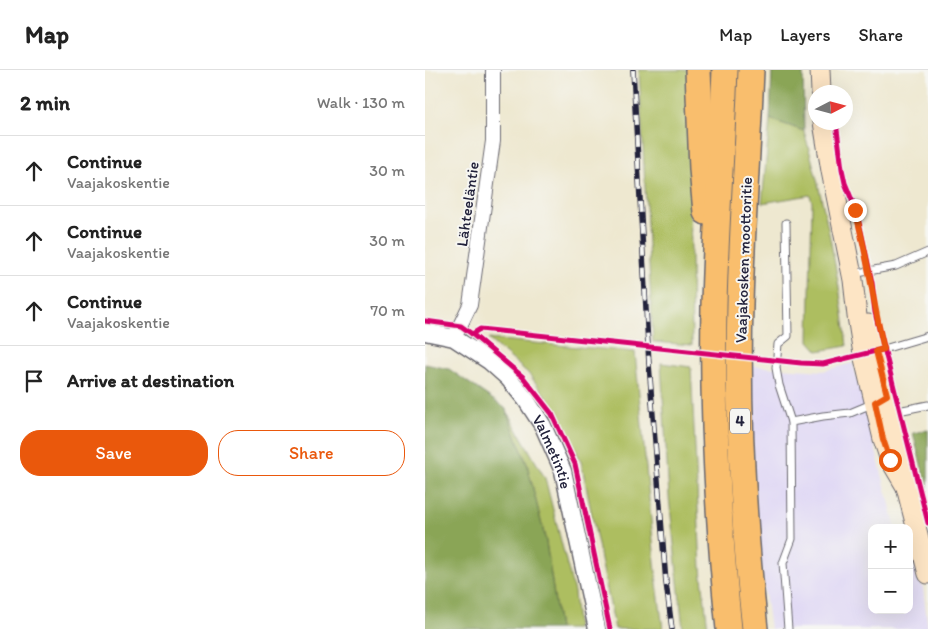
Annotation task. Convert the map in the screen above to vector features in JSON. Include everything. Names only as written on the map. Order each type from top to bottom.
[{"type":"highway","points":[[698,70],[706,220],[715,256]]},
{"type":"highway","name":"Vaajakosken moottoritie","points":[[725,70],[715,256],[714,389],[716,468],[722,563],[729,629]]},
{"type":"highway","name":"Vaajakosken moottoritie","points":[[751,70],[740,305],[739,386],[741,474],[755,629]]},
{"type":"main road","points":[[820,70],[821,85]]},
{"type":"main road","points":[[825,130],[836,170],[863,354],[883,406],[883,439],[890,460],[906,487],[928,574]]},
{"type":"street","name":"Lähteeläntie","points":[[454,338],[470,305],[493,141],[493,70]]},
{"type":"street","name":"Valmetintie","points":[[425,332],[454,338],[489,361],[508,378],[526,400],[543,426],[563,471],[597,629]]},
{"type":"lane","points":[[786,223],[788,336],[777,344],[776,368],[779,385],[791,422],[793,539],[783,563],[788,629]]},
{"type":"lane","points":[[853,277],[896,266],[928,252]]},
{"type":"lane","points":[[884,349],[928,336]]},
{"type":"lane","points":[[791,422],[883,406],[928,404]]},
{"type":"shaded area","points":[[853,363],[895,524],[868,524],[868,614],[913,614],[913,563],[923,588],[928,629],[770,629],[759,550],[749,381],[751,366],[823,371]]},
{"type":"green space","points":[[639,70],[689,70],[692,345],[653,342]]},
{"type":"green space","points":[[772,70],[803,70],[804,131],[770,119]]},
{"type":"green space","points":[[770,119],[804,131],[830,238],[847,346],[818,351],[809,341],[812,202],[810,195],[762,203]]},
{"type":"green space","points":[[488,339],[635,352],[663,629],[615,629],[581,461],[556,409],[528,373]]},
{"type":"green space","points":[[661,363],[691,367],[701,568],[708,629],[683,629],[669,497]]},
{"type":"green space","points":[[425,364],[449,369],[505,408],[527,464],[546,542],[559,629],[425,629]]},
{"type":"green space","points":[[505,408],[545,478],[574,592],[576,629],[559,629],[546,542],[527,464]]},
{"type":"green space","points":[[928,430],[928,492],[913,433]]},
{"type":"railway","points":[[633,70],[649,364],[666,583],[672,629]]},
{"type":"cycle path","points":[[837,130],[845,183],[856,210],[872,283],[875,312],[928,523]]},
{"type":"cycle path","points":[[425,321],[461,326],[472,334],[523,377],[552,414],[575,464],[610,629]]},
{"type":"cycle path","points":[[472,334],[480,329],[823,364],[884,349]]},
{"type":"route","points":[[855,210],[864,242],[872,283],[875,312],[884,349],[876,351],[887,395],[875,402],[883,439],[890,460]]}]
